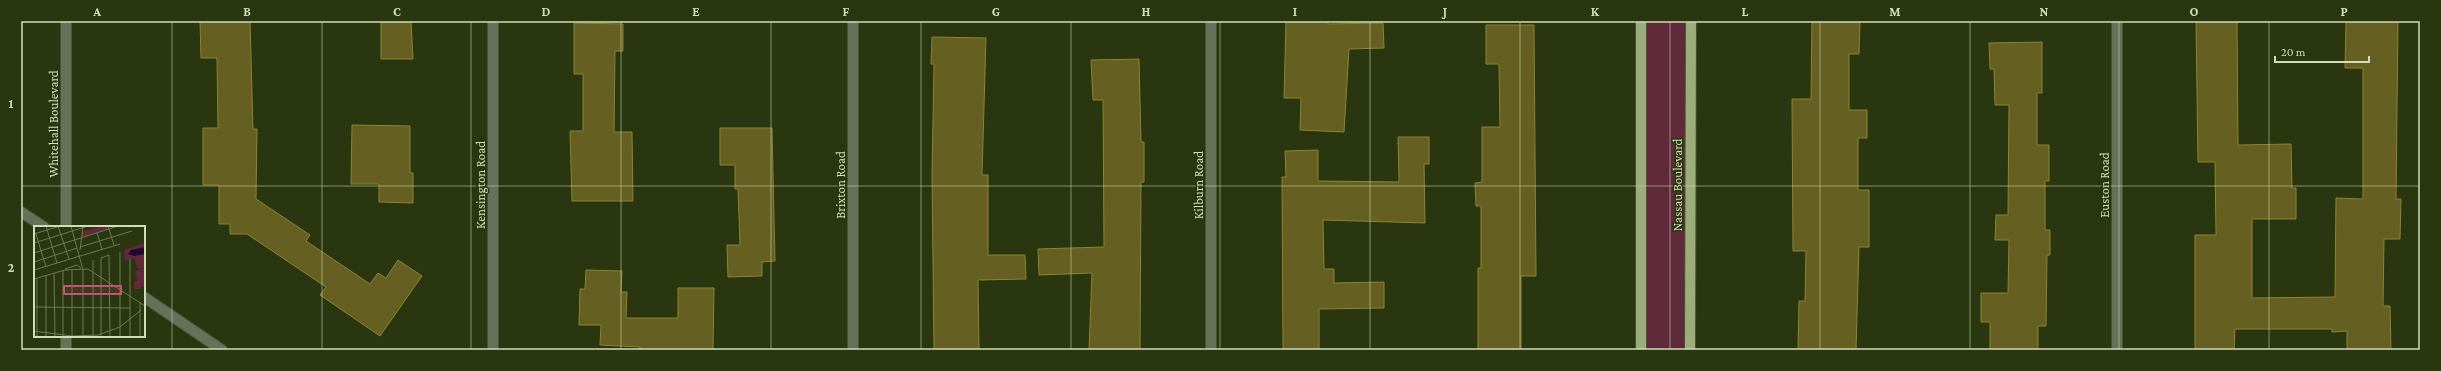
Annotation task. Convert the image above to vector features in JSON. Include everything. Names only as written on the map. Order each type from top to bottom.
[{"type":"main road","points":[[1641,21],[1641,350]]},
{"type":"main road","name":"Nassau Boulevard","points":[[1690,350],[1691,21]]},
{"type":"street","name":"Whitehall Boulevard","points":[[66,21],[66,226]]},
{"type":"street","name":"Kensington Road","points":[[493,21],[493,350]]},
{"type":"street","name":"Brixton Road","points":[[853,21],[853,350]]},
{"type":"street","name":"Kilburn Road","points":[[1210,350],[1211,21]]},
{"type":"street","name":"Euston Road","points":[[2116,350],[2117,21]]},
{"type":"street","points":[[21,212],[42,226]]},
{"type":"street","points":[[145,298],[222,350]]},
{"type":"street","points":[[66,337],[66,350]]},
{"type":"shaded area","points":[[1641,21],[1688,21],[1688,350],[1641,350]]},
{"type":"building","points":[[200,21],[250,21],[253,129],[257,129],[256,199],[310,235],[306,241],[370,284],[378,273],[386,278],[398,260],[422,276],[380,336],[320,295],[326,287],[247,234],[230,234],[230,224],[219,224],[219,185],[203,185],[203,128],[218,128],[217,58],[201,58]]},
{"type":"building","points":[[381,21],[411,21],[413,59],[381,59]]},
{"type":"building","points":[[1286,21],[1328,21],[1328,24],[1383,23],[1384,48],[1349,49],[1344,132],[1300,130],[1301,98],[1284,98]]},
{"type":"building","points":[[1812,21],[1860,21],[1859,54],[1849,54],[1849,110],[1867,110],[1867,138],[1858,138],[1858,190],[1869,190],[1869,247],[1859,247],[1856,350],[1798,350],[1799,301],[1805,301],[1806,251],[1793,251],[1792,99],[1811,99]]},
{"type":"building","points":[[2196,21],[2237,21],[2238,145],[2291,144],[2292,188],[2296,188],[2296,219],[2252,219],[2252,298],[2335,297],[2336,198],[2363,199],[2363,68],[2345,68],[2346,21],[2398,21],[2396,199],[2401,199],[2400,239],[2384,239],[2383,306],[2390,306],[2391,350],[2347,350],[2347,331],[2332,332],[2332,329],[2235,329],[2234,350],[2195,350],[2195,235],[2216,235],[2215,162],[2198,162]]},
{"type":"building","points":[[574,23],[623,24],[623,51],[615,51],[614,132],[632,132],[633,201],[572,201],[570,131],[583,131],[583,74],[574,74]]},
{"type":"building","points":[[1486,25],[1534,25],[1536,276],[1521,276],[1521,350],[1478,350],[1478,268],[1481,268],[1481,206],[1476,206],[1475,183],[1482,182],[1482,127],[1500,127],[1499,64],[1486,64]]},
{"type":"building","points":[[932,37],[986,38],[982,175],[988,175],[988,255],[1025,255],[1026,279],[978,280],[979,350],[934,350],[932,175],[934,64],[931,64]]},
{"type":"building","points":[[2042,42],[2042,93],[2037,93],[2037,145],[2049,145],[2049,181],[2045,181],[2045,230],[2050,230],[2050,255],[2047,255],[2046,326],[2038,326],[2038,350],[1990,350],[1990,322],[1981,322],[1981,293],[2008,293],[2009,240],[1995,240],[1996,215],[2008,215],[2009,105],[1995,105],[1994,69],[1990,69],[1989,43]]},
{"type":"building","points":[[1139,59],[1141,142],[1144,142],[1144,182],[1141,182],[1140,350],[1089,350],[1092,273],[1039,275],[1038,249],[1104,247],[1103,100],[1093,100],[1091,60]]},
{"type":"building","points":[[352,125],[410,126],[410,173],[413,173],[413,203],[379,202],[379,184],[351,184]]},
{"type":"building","points":[[720,128],[772,128],[775,261],[762,262],[762,276],[728,277],[727,245],[740,245],[738,189],[735,189],[735,165],[720,165]]},
{"type":"building","points":[[1398,137],[1429,137],[1429,164],[1424,164],[1425,223],[1323,220],[1324,269],[1334,269],[1334,283],[1384,282],[1384,308],[1319,309],[1319,350],[1283,350],[1282,177],[1286,177],[1285,151],[1318,150],[1318,181],[1399,182]]},
{"type":"building","points":[[586,270],[622,271],[621,292],[627,292],[626,318],[678,318],[678,288],[714,288],[713,350],[640,350],[640,347],[600,345],[601,325],[579,325],[580,289],[585,289]]}]
